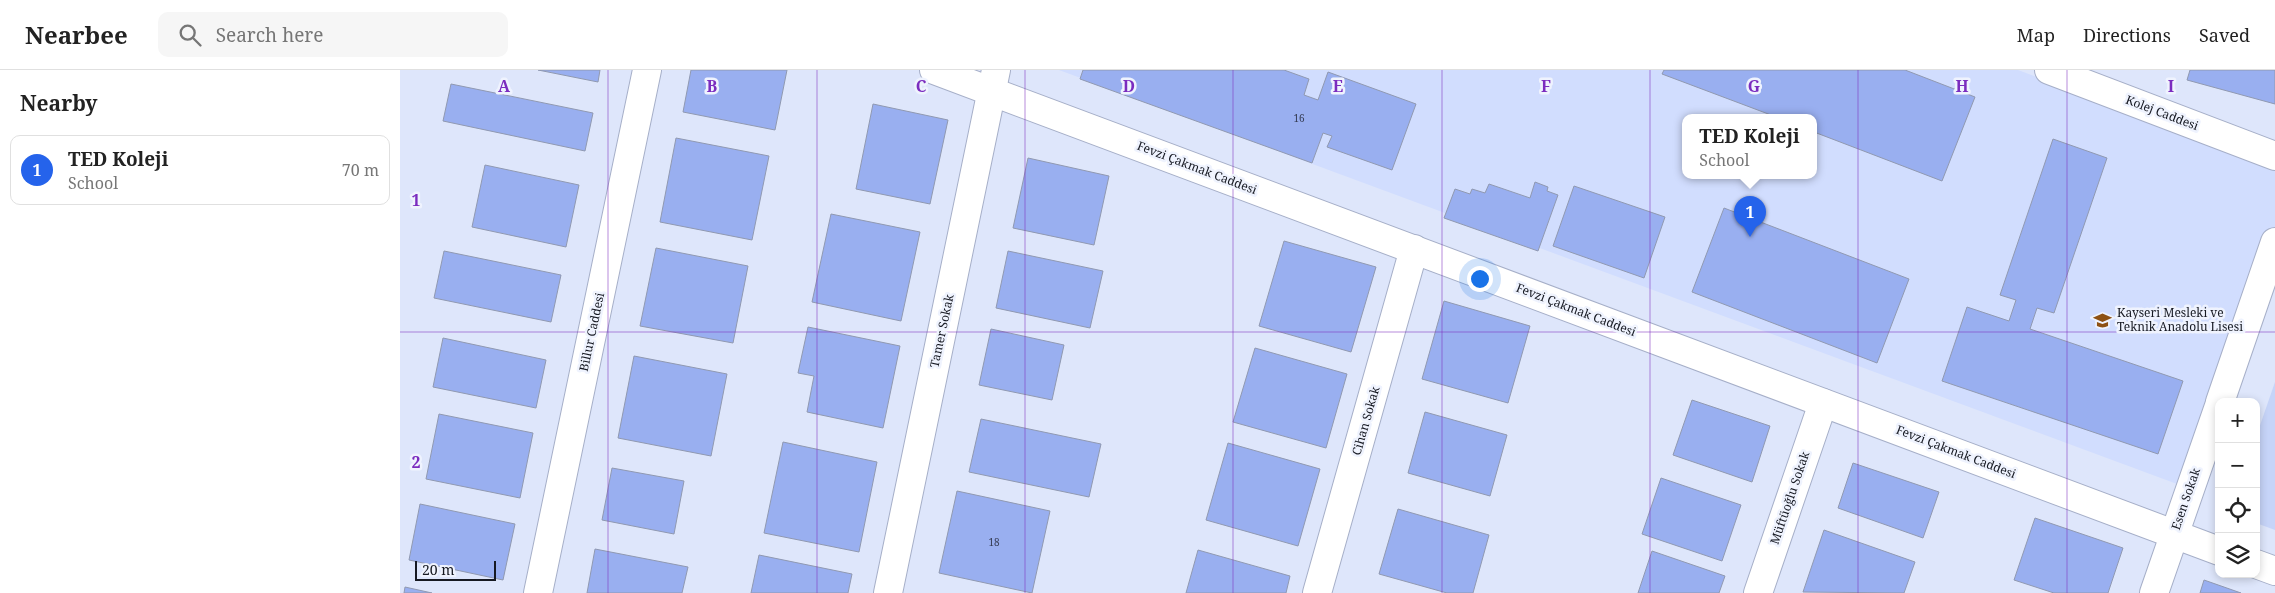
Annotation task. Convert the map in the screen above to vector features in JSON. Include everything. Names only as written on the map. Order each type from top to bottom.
[{"type":"street","name":"Billur Caddesi","points":[[538,593],[647,70]]},
{"type":"street","name":"Fevzi Çakmak Caddesi","points":[[934,70],[994,80],[1414,249],[2215,550]]},
{"type":"street","name":"Kolej Caddesi","points":[[2049,70],[2275,156]]},
{"type":"street","name":"Tamer Sokak","points":[[888,593],[994,80]]},
{"type":"street","points":[[2221,398],[2275,242]]},
{"type":"street","name":"Cihan Sokak","points":[[1317,593],[1414,249]]},
{"type":"street","name":"Müftüoğlu Sokak","points":[[1758,593],[1823,403]]},
{"type":"street","name":"Esen Sokak","points":[[2154,593],[2215,417]]},
{"type":"street","points":[[2260,565],[2275,571]]},
{"type":"shaded area","points":[[1059,70],[2018,70],[2275,165],[2275,247],[2177,484]]},
{"type":"shaded area","points":[[2275,382],[2275,530],[2260,524],[2260,425]]},
{"type":"building","points":[[538,70],[600,70],[598,82]]},
{"type":"building","points":[[691,70],[787,70],[775,130],[683,112]]},
{"type":"building","points":[[1083,70],[1284,70],[1309,79],[1304,95],[1318,100],[1328,72],[1416,104],[1392,170],[1327,147],[1332,136],[1323,133],[1312,163],[1080,79]]},
{"type":"building","points":[[1664,70],[1905,70],[1975,97],[1942,181],[1817,133],[1817,114],[1768,114],[1662,74]]},
{"type":"building","points":[[2190,70],[2275,70],[2275,104],[2187,80]]},
{"type":"building","points":[[451,84],[593,113],[585,151],[443,121]]},
{"type":"building","points":[[873,104],[948,120],[930,204],[856,189]]},
{"type":"building","points":[[676,138],[769,156],[752,240],[660,222]]},
{"type":"building","points":[[2053,139],[2107,158],[2054,313],[2037,308],[2030,329],[2183,381],[2158,454],[1942,381],[1967,307],[2009,321],[2016,300],[2000,295]]},
{"type":"building","points":[[1028,158],[1109,176],[1094,245],[1013,228]]},
{"type":"building","points":[[485,165],[579,185],[566,247],[472,227]]},
{"type":"building","points":[[1535,182],[1548,187],[1547,191],[1558,195],[1538,251],[1444,218],[1455,189],[1470,194],[1472,189],[1485,193],[1489,184],[1530,198]]},
{"type":"building","points":[[1574,186],[1665,217],[1644,278],[1553,246]]},
{"type":"building","points":[[1724,208],[1909,279],[1877,363],[1692,292]]},
{"type":"building","points":[[831,214],[920,232],[901,321],[812,302]]},
{"type":"building","points":[[1284,241],[1376,267],[1351,352],[1259,326]]},
{"type":"building","points":[[656,248],[748,266],[733,343],[640,326]]},
{"type":"building","points":[[444,251],[561,275],[551,322],[434,298]]},
{"type":"building","points":[[1008,251],[1103,271],[1090,328],[996,308]]},
{"type":"building","points":[[1444,301],[1530,326],[1508,403],[1422,379]]},
{"type":"building","points":[[808,327],[900,346],[883,428],[807,412],[814,376],[798,373]]},
{"type":"building","points":[[991,329],[1064,345],[1052,400],[979,385]]},
{"type":"building","points":[[443,338],[546,360],[536,408],[433,387]]},
{"type":"building","points":[[1255,348],[1347,374],[1326,448],[1233,422]]},
{"type":"building","points":[[634,356],[727,374],[711,456],[618,438]]},
{"type":"building","points":[[1692,400],[1770,426],[1752,482],[1673,455]]},
{"type":"building","points":[[1425,412],[1507,435],[1490,496],[1408,473]]},
{"type":"building","points":[[439,414],[533,433],[520,498],[426,479]]},
{"type":"building","points":[[981,419],[1101,444],[1089,497],[969,472]]},
{"type":"building","points":[[783,442],[877,462],[859,552],[764,533]]},
{"type":"building","points":[[1228,443],[1320,469],[1298,546],[1206,520]]},
{"type":"building","points":[[1853,463],[1939,492],[1923,538],[1838,508]]},
{"type":"building","points":[[612,468],[684,481],[674,534],[602,520]]},
{"type":"building","points":[[1661,478],[1741,505],[1722,561],[1642,534]]},
{"type":"building","points":[[957,491],[1050,511],[1032,593],[939,573]]},
{"type":"building","points":[[420,504],[515,524],[503,580],[409,560]]},
{"type":"building","points":[[1398,509],[1489,535],[1473,593],[1447,593],[1379,574]]},
{"type":"building","points":[[2035,518],[2123,548],[2108,593],[2054,593],[2014,580]]},
{"type":"building","points":[[1824,530],[1915,562],[1904,593],[1803,592]]},
{"type":"building","points":[[595,549],[688,567],[682,593],[587,593]]},
{"type":"building","points":[[1198,550],[1290,576],[1286,593],[1186,593]]},
{"type":"building","points":[[1652,551],[1725,576],[1719,593],[1638,593]]},
{"type":"building","points":[[759,555],[852,574],[848,593],[751,593]]},
{"type":"building","points":[[2204,580],[2241,593],[2200,593]]},
{"type":"building","points":[[405,587],[432,593],[404,593]]},
{"type":"place","name":"TED Koleji","points":[[1750,237]]},
{"type":"place","name":"Kayseri Mesleki ve Teknik Anadolu Lisesi","points":[[2103,320]]}]
